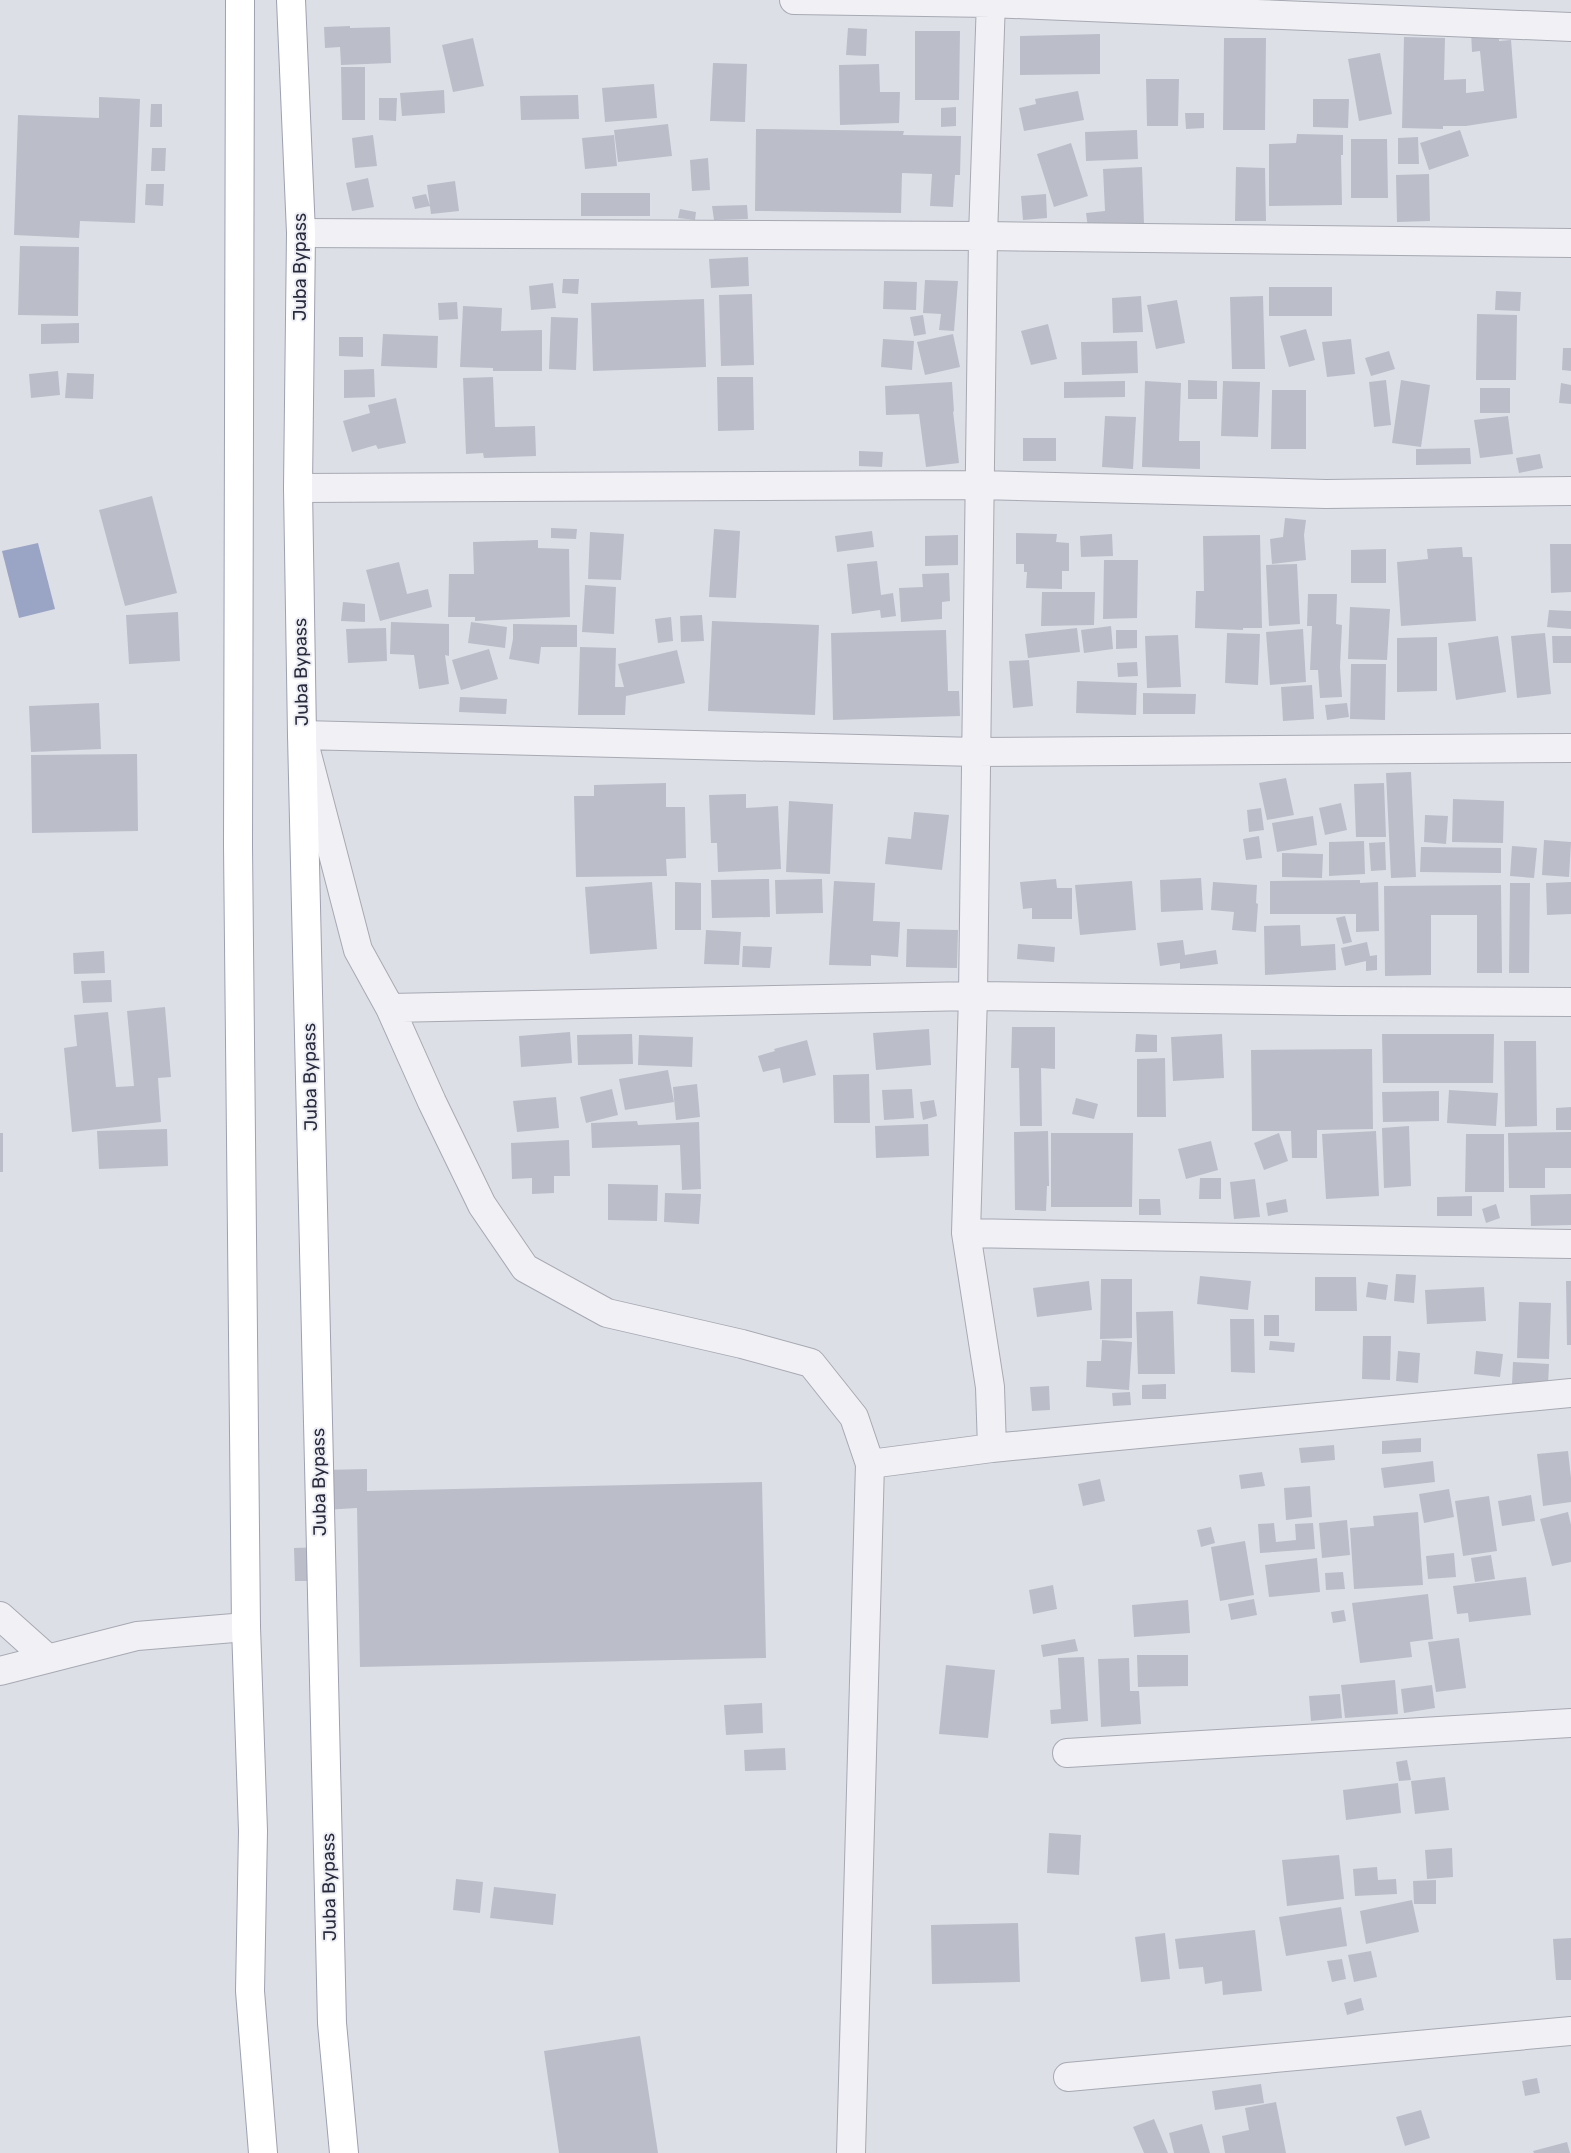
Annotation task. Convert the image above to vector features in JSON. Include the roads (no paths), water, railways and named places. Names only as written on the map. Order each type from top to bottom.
[{"type":"main road","points":[[240,0],[238,846],[246,1627],[253,1831],[250,1990],[263,2153]]},
{"type":"main road","name":"Juba Bypass","points":[[291,0],[302,233],[298,488],[302,735],[332,2023],[344,2153]]},
{"type":"street","points":[[794,0],[992,2],[1571,27]]},
{"type":"street","points":[[992,2],[983,236],[973,996],[966,1233],[990,1387],[992,1448]]},
{"type":"street","points":[[302,233],[983,236],[1571,243]]},
{"type":"street","points":[[298,488],[979,485],[1326,494],[1571,490]]},
{"type":"street","points":[[851,2153],[870,1464],[854,1416],[811,1364],[742,1344],[608,1313],[525,1268],[482,1205],[432,1102],[390,1008],[358,950],[302,735],[976,752],[1571,748]]},
{"type":"street","points":[[390,1008],[973,996],[1571,1002]]},
{"type":"street","points":[[966,1233],[1571,1244]]},
{"type":"street","points":[[870,1464],[992,1448],[1571,1392]]},
{"type":"street","points":[[0,1616],[47,1658]]},
{"type":"street","points":[[0,1671],[137,1636],[246,1627]]},
{"type":"street","points":[[1067,1754],[1571,1723]]},
{"type":"street","points":[[1068,2077],[1571,2031]]},
{"type":"water","points":[[38,543],[55,609],[19,618],[2,551]]}]
